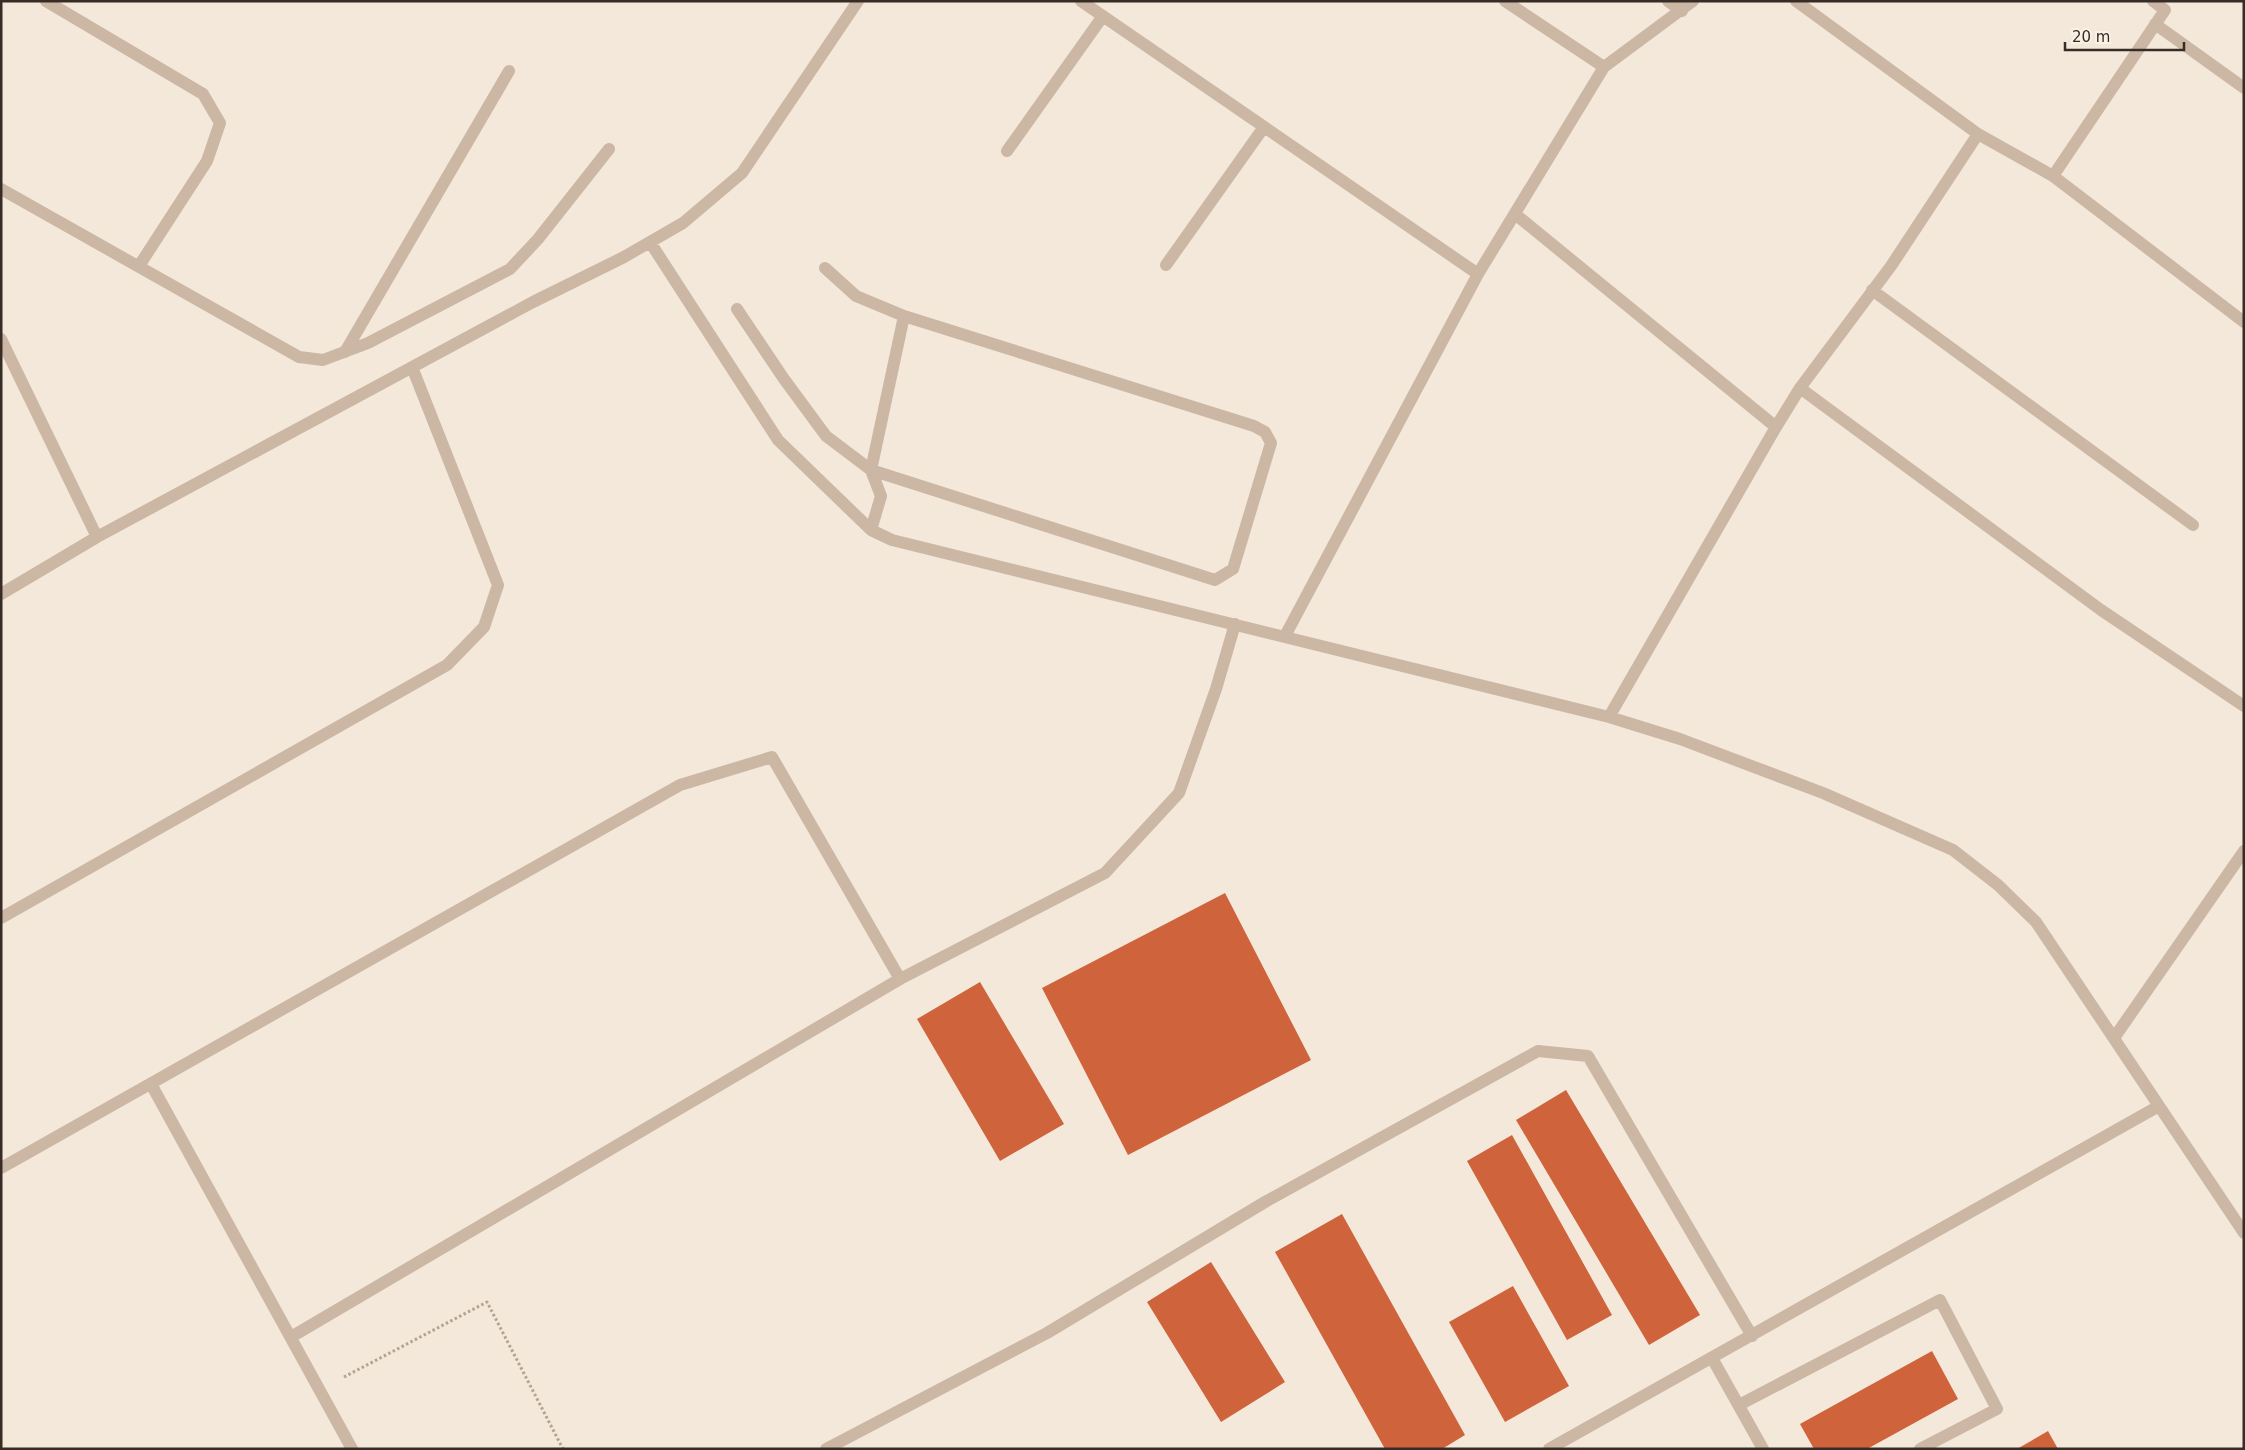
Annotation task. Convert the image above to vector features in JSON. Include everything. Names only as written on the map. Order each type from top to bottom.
[{"type":"street","points":[[46,1],[203,94],[220,124],[207,161],[139,266]]},
{"type":"street","points":[[1,594],[96,537],[683,223],[742,174],[858,1]]},
{"type":"street","points":[[1081,1],[1478,274]]},
{"type":"street","points":[[1505,1],[1604,67]]},
{"type":"street","points":[[1668,1],[1682,11]]},
{"type":"street","points":[[1285,636],[1478,274],[1604,67],[1693,1]]},
{"type":"street","points":[[1796,1],[1978,134],[2054,176],[2244,322]]},
{"type":"street","points":[[2054,176],[2165,10],[2153,1]]},
{"type":"street","points":[[1006,151],[1103,16]]},
{"type":"street","points":[[2155,24],[2244,88]]},
{"type":"street","points":[[345,352],[509,71]]},
{"type":"street","points":[[1166,265],[1264,128]]},
{"type":"street","points":[[1609,717],[1800,388],[1872,290],[1978,134]]},
{"type":"street","points":[[1,189],[299,357],[323,360],[368,342],[510,269],[538,240],[609,149]]},
{"type":"street","points":[[1515,214],[1776,427]]},
{"type":"street","points":[[650,242],[778,440],[871,530],[892,540],[1609,717],[1680,739],[1823,793],[1953,850],[1998,885],[2036,922],[2244,1233]]},
{"type":"street","points":[[737,309],[784,379],[826,436],[871,470],[1215,580],[1233,569],[1271,443],[1266,432],[1254,426],[904,316],[856,296],[825,268]]},
{"type":"street","points":[[1872,290],[2193,525]]},
{"type":"street","points":[[871,530],[881,496],[871,470],[904,316]]},
{"type":"street","points":[[1,339],[96,537]]},
{"type":"street","points":[[1,918],[447,665],[484,627],[498,585],[412,367]]},
{"type":"street","points":[[1800,388],[2094,604],[2244,706]]},
{"type":"street","points":[[290,1337],[900,978],[1105,873],[1179,793],[1216,689],[1235,624]]},
{"type":"street","points":[[1,1168],[680,785],[772,757],[900,978]]},
{"type":"street","points":[[2114,1038],[2244,851]]},
{"type":"street","points":[[826,1449],[1047,1333],[1265,1202],[1538,1051],[1588,1056],[1752,1336]]},
{"type":"street","points":[[151,1084],[352,1449]]},
{"type":"street","points":[[1549,1449],[2159,1106]]},
{"type":"street","points":[[1739,1406],[1940,1300],[1996,1409],[1920,1449]]},
{"type":"street","points":[[1712,1358],[1763,1449]]},
{"type":"path","points":[[342,1378],[487,1302],[563,1449]]},
{"type":"building","points":[[1225,893],[1311,1060],[1128,1155],[1042,988]]},
{"type":"building","points":[[980,982],[1064,1124],[1000,1161],[917,1019]]},
{"type":"building","points":[[1566,1090],[1700,1315],[1649,1345],[1516,1120]]},
{"type":"building","points":[[1512,1135],[1612,1315],[1567,1340],[1467,1161]]},
{"type":"building","points":[[1342,1214],[1465,1435],[1442,1449],[1385,1449],[1275,1252]]},
{"type":"building","points":[[1211,1262],[1285,1382],[1221,1422],[1147,1302]]},
{"type":"building","points":[[1513,1286],[1569,1386],[1505,1422],[1449,1322]]},
{"type":"building","points":[[1932,1351],[1958,1399],[1867,1449],[1814,1449],[1800,1424]]},
{"type":"building","points":[[2048,1431],[2058,1449],[2017,1449]]}]
